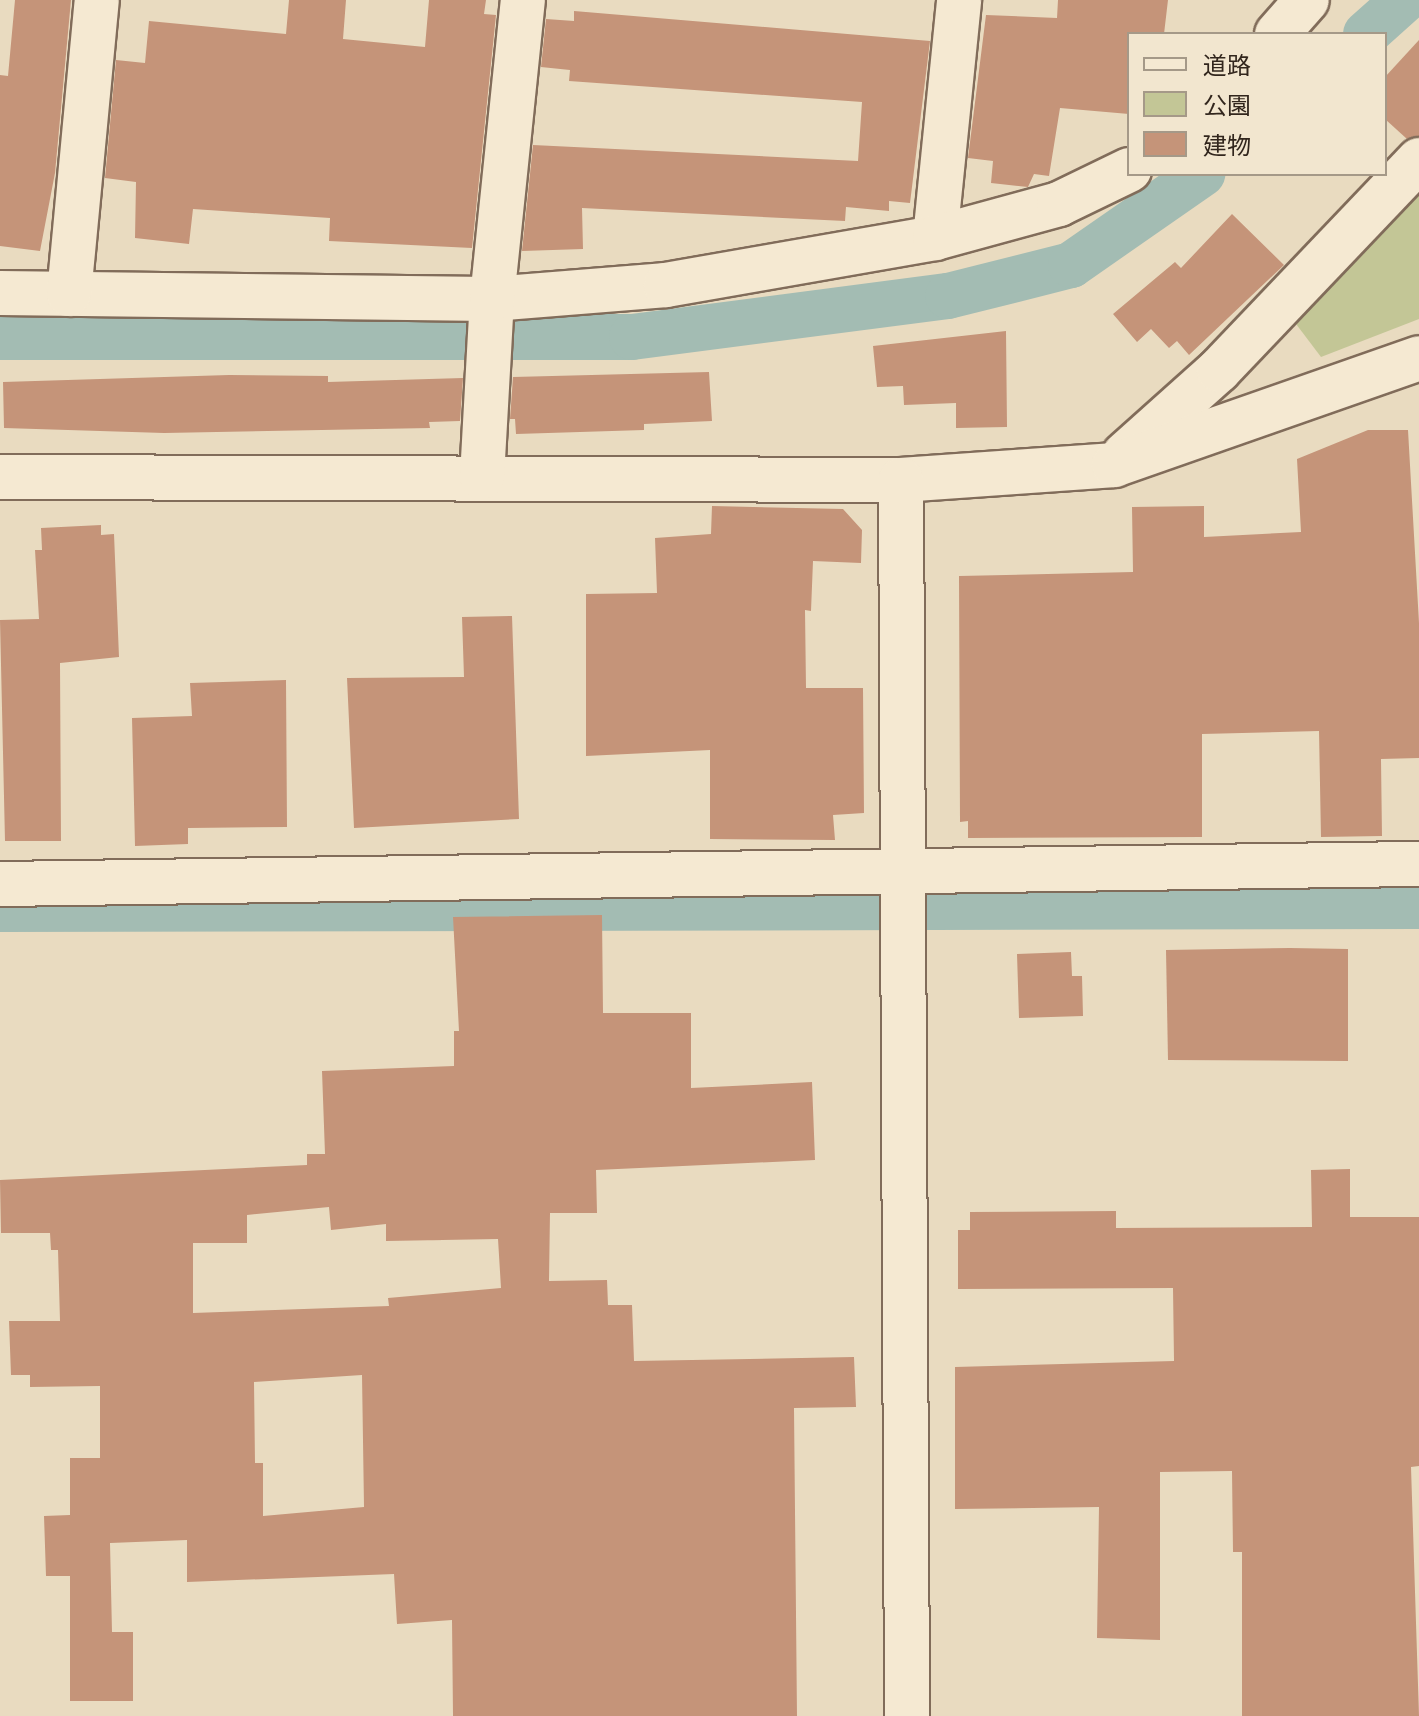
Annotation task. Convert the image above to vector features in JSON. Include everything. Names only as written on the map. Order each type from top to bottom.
[{"type":"street","points":[[69,294],[97,0]]},
{"type":"street","points":[[482,477],[492,299],[523,0]]},
{"type":"street","points":[[935,238],[959,0]]},
{"type":"street","points":[[1279,32],[1307,0]]},
{"type":"street","points":[[1114,465],[1219,370],[1419,160]]},
{"type":"street","points":[[0,293],[492,299],[666,285],[935,238],[1059,204],[1127,171]]},
{"type":"street","points":[[0,477],[901,480],[1114,465],[1419,358]]},
{"type":"street","points":[[901,480],[907,1716]]},
{"type":"street","points":[[0,884],[901,868],[1419,864]]},
{"type":"green space","points":[[1419,182],[1419,319],[1321,357],[1290,316]]},
{"type":"building","points":[[15,0],[71,0],[55,173],[40,251],[0,246],[0,75],[8,76]]},
{"type":"building","points":[[289,0],[346,0],[343,39],[425,47],[429,0],[486,0],[484,14],[496,15],[472,248],[329,241],[330,218],[193,209],[189,244],[135,238],[136,182],[105,178],[116,60],[145,63],[149,21],[286,34]]},
{"type":"building","points":[[1058,0],[1168,0],[1164,32],[1127,32],[1127,114],[1060,108],[1049,176],[1034,174],[1028,187],[991,183],[993,161],[968,158],[986,15],[1057,18]]},
{"type":"building","points":[[574,11],[930,41],[910,203],[889,201],[889,211],[846,207],[845,221],[582,208],[583,249],[522,251],[533,145],[858,161],[862,102],[569,81],[570,70],[541,67],[546,19],[574,21]]},
{"type":"building","points":[[1419,40],[1419,136],[1407,139],[1387,121],[1387,75]]},
{"type":"building","points":[[1232,214],[1284,265],[1189,355],[1177,341],[1169,348],[1151,329],[1137,342],[1113,314],[1175,262],[1181,268]]},
{"type":"building","points":[[1006,331],[1007,427],[956,428],[956,403],[904,405],[903,386],[877,387],[873,346]]},
{"type":"building","points":[[709,372],[712,421],[644,424],[644,430],[516,434],[515,419],[510,419],[513,377]]},
{"type":"building","points":[[229,375],[328,376],[328,382],[463,378],[460,421],[429,422],[430,428],[164,433],[4,428],[3,382]]},
{"type":"building","points":[[1368,430],[1408,430],[1419,623],[1419,758],[1381,759],[1382,836],[1321,837],[1319,731],[1202,734],[1202,837],[968,838],[968,821],[960,822],[959,576],[1133,572],[1132,507],[1204,506],[1204,537],[1301,532],[1297,459]]},
{"type":"building","points":[[712,506],[843,509],[862,530],[861,563],[813,561],[811,611],[805,610],[806,688],[863,688],[864,813],[833,815],[835,840],[710,839],[710,750],[586,756],[586,594],[657,593],[655,538],[711,534]]},
{"type":"building","points":[[101,525],[101,535],[114,534],[119,657],[60,663],[61,841],[5,841],[0,620],[39,619],[35,550],[42,550],[41,528]]},
{"type":"building","points":[[512,616],[519,819],[354,828],[347,678],[464,677],[462,617]]},
{"type":"building","points":[[286,680],[287,827],[188,828],[188,844],[135,846],[132,718],[192,716],[190,683]]},
{"type":"building","points":[[602,915],[603,1013],[691,1013],[691,1088],[812,1082],[815,1160],[596,1170],[597,1213],[550,1213],[549,1281],[607,1280],[608,1305],[632,1305],[634,1361],[854,1357],[856,1407],[794,1408],[797,1716],[453,1716],[452,1620],[397,1624],[394,1574],[187,1582],[187,1540],[110,1543],[112,1632],[133,1632],[133,1701],[70,1701],[70,1576],[46,1576],[44,1516],[70,1515],[70,1458],[100,1458],[100,1386],[30,1387],[30,1375],[11,1375],[9,1321],[60,1321],[58,1250],[51,1250],[50,1233],[1,1233],[0,1180],[307,1165],[307,1154],[325,1154],[322,1071],[454,1066],[454,1031],[459,1031],[453,917]],"holes":[[[329,1207],[331,1230],[386,1224],[386,1241],[498,1239],[501,1288],[388,1298],[389,1306],[193,1313],[193,1243],[247,1243],[247,1215]],[[362,1375],[364,1507],[263,1516],[263,1463],[255,1463],[254,1382]]]},
{"type":"building","points":[[1348,949],[1348,1061],[1168,1060],[1166,950]]},
{"type":"building","points":[[1071,952],[1072,976],[1082,976],[1083,1016],[1019,1018],[1017,954]]},
{"type":"building","points":[[1350,1169],[1350,1217],[1419,1217],[1419,1466],[1411,1467],[1419,1716],[1242,1716],[1242,1552],[1233,1552],[1232,1471],[1160,1472],[1160,1640],[1097,1638],[1099,1507],[955,1509],[955,1367],[1174,1361],[1173,1288],[958,1289],[958,1230],[970,1230],[970,1212],[1116,1211],[1116,1228],[1312,1227],[1311,1170]]},
{"type":"waterway","points":[[1368,32],[1404,0]]},
{"type":"waterway","points":[[0,337],[632,337],[948,296],[1071,265],[1199,176]]},
{"type":"waterway","points":[[0,909],[1419,906]]}]
